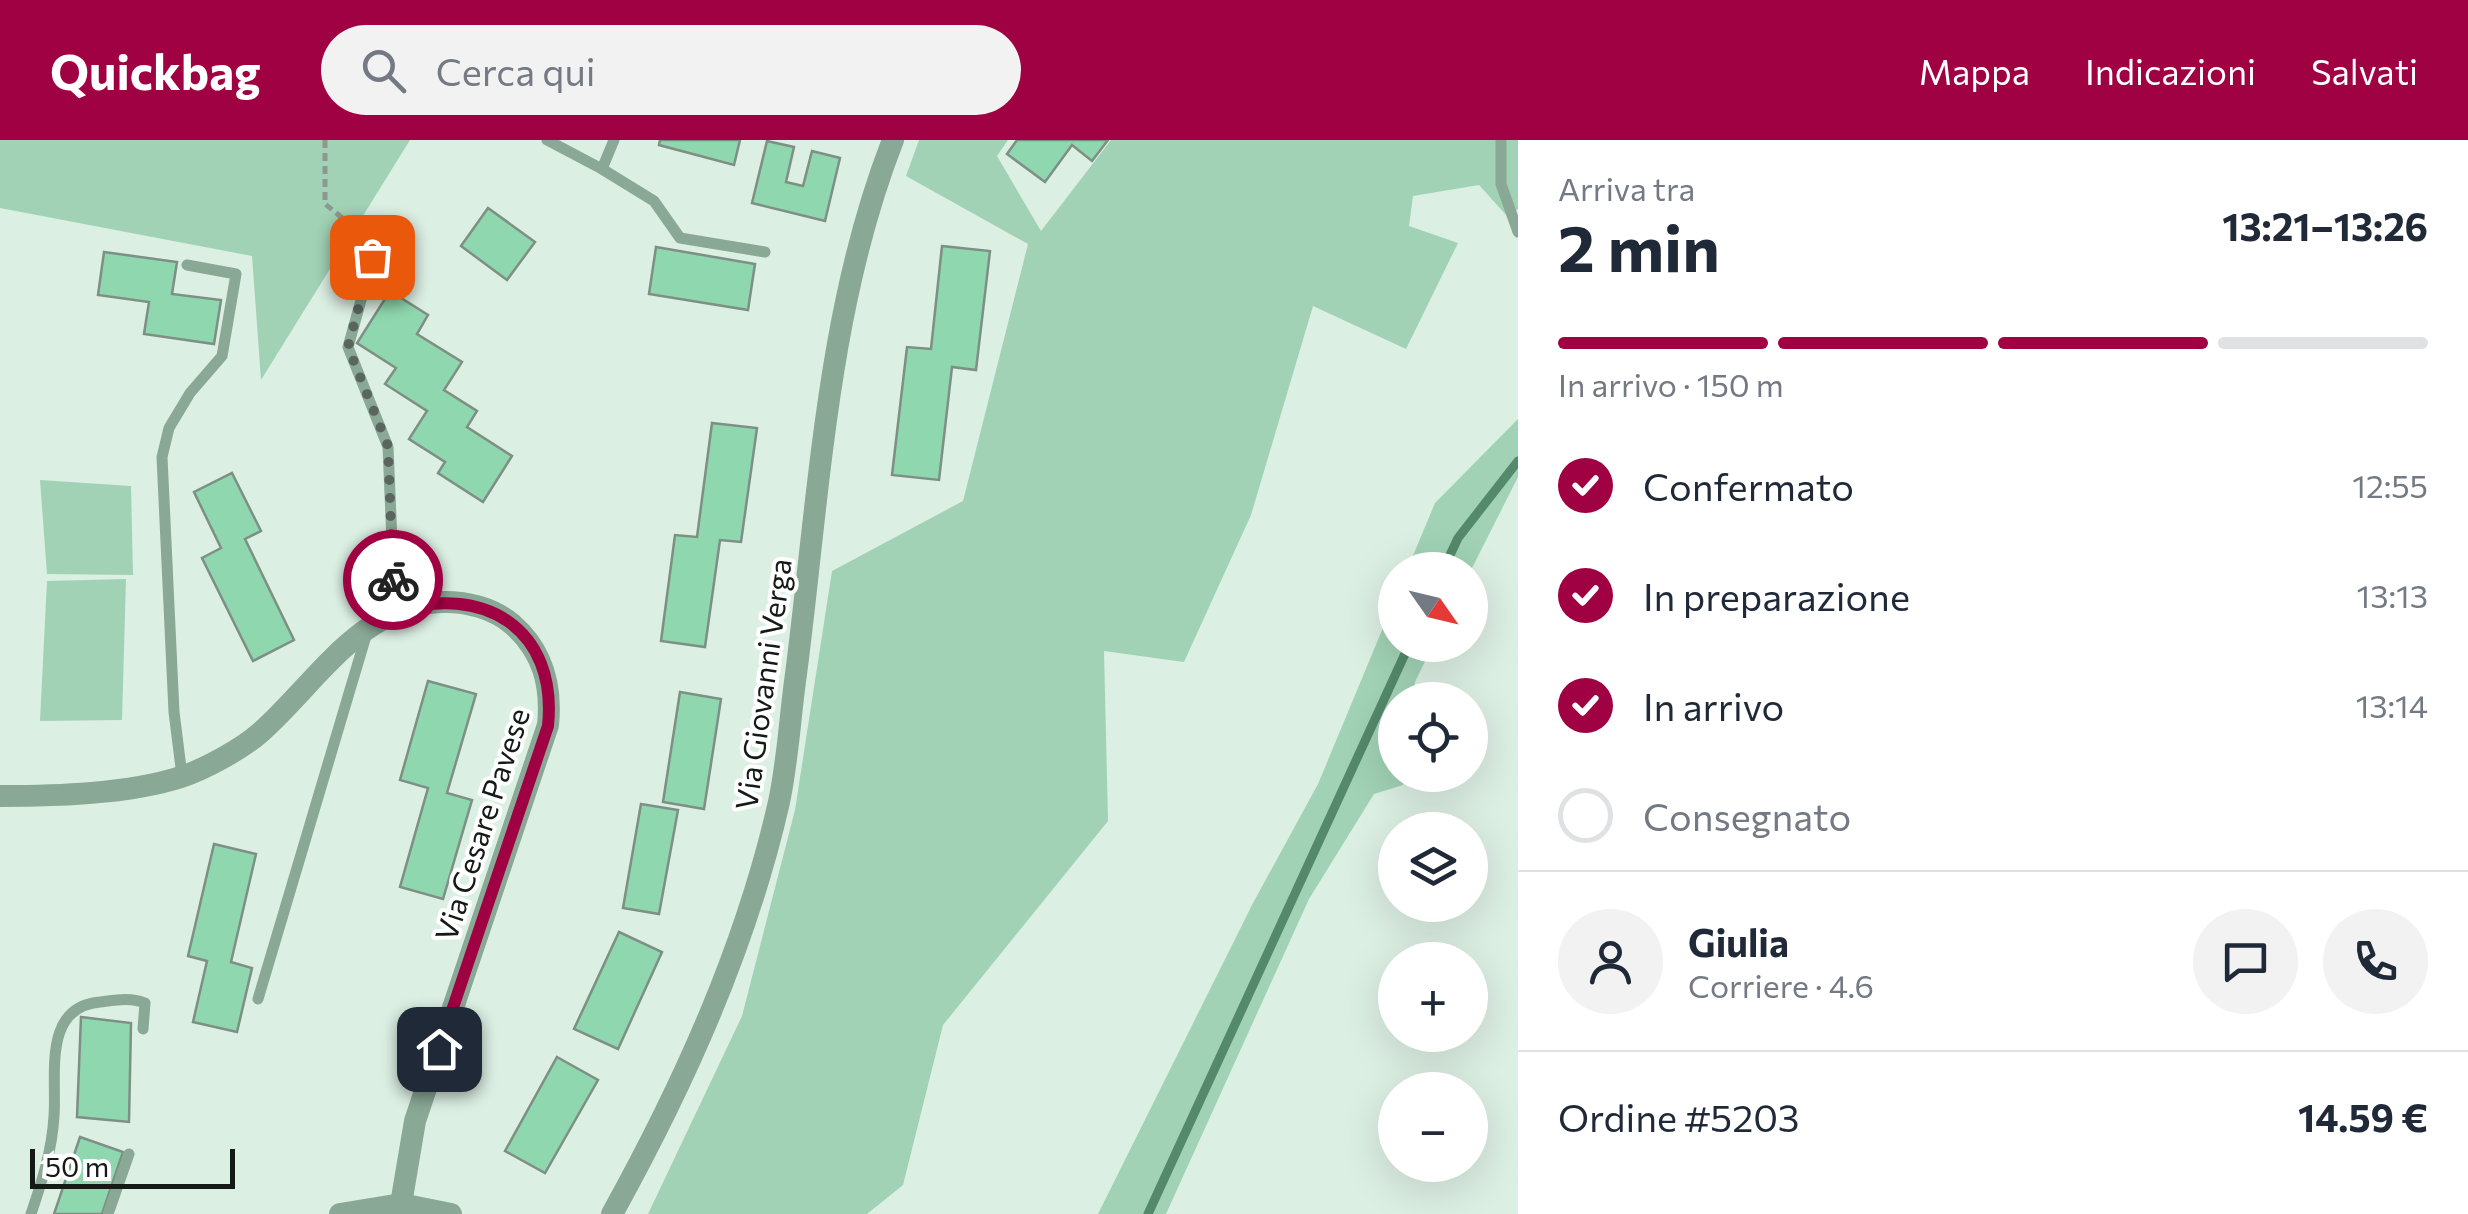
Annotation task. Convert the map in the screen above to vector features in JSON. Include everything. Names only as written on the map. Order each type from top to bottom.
[{"type":"street","name":"Via Giovanni Verga","points":[[612,1214],[655,1136],[716,998],[746,920],[780,799],[839,334],[862,224],[894,140]]},
{"type":"street","name":"Via Cesare Pavese","points":[[0,796],[62,796],[182,776],[259,734],[368,627],[420,603],[463,602],[504,618],[532,642],[551,699],[548,726],[415,1121],[401,1204]]},
{"type":"street","points":[[340,1214],[401,1204],[450,1214]]},
{"type":"lane","points":[[547,140],[654,201],[680,238],[765,252]]},
{"type":"lane","points":[[602,169],[614,140]]},
{"type":"lane","points":[[1501,140],[1500,184],[1518,232]]},
{"type":"lane","points":[[372,257],[348,347],[388,446],[394,612]]},
{"type":"lane","points":[[182,776],[174,712],[162,458],[176,416],[222,356],[236,274],[187,265]]},
{"type":"lane","points":[[258,999],[368,627]]},
{"type":"lane","points":[[31,1214],[48,1164],[57,1037],[68,1014],[84,1003],[134,998],[146,1003],[142,1029]]},
{"type":"lane","points":[[108,1214],[128,1154]]},
{"type":"path","points":[[325,140],[325,204],[370,240],[372,257]]},
{"type":"green space","points":[[0,140],[410,140],[261,380],[252,256],[0,208]]},
{"type":"green space","points":[[919,140],[1008,140],[997,156],[1041,231],[1111,140],[1518,140],[1518,209],[1507,216],[1479,185],[1413,196],[1409,226],[1458,243],[1406,349],[1313,306],[1251,515],[1184,662],[1104,651],[1108,821],[943,1025],[903,1185],[867,1214],[648,1214],[742,1016],[795,810],[832,571],[963,501],[1028,244],[906,176]]},
{"type":"green space","points":[[1518,419],[1518,477],[1480,552],[1415,552],[1435,503]]},
{"type":"green space","points":[[40,480],[131,486],[133,575],[47,574]]},
{"type":"green space","points":[[126,579],[122,720],[40,721],[47,581]]},
{"type":"green space","points":[[1378,640],[1378,662],[1425,662],[1415,682],[1378,682],[1380,792],[1374,794],[1309,899],[1166,1214],[1098,1214],[1253,903],[1318,784]]},
{"type":"building","points":[[660,140],[740,140],[734,165],[659,145]]},
{"type":"building","points":[[1017,140],[1108,140],[1092,161],[1072,145],[1045,182],[1007,154]]},
{"type":"building","points":[[767,141],[794,147],[786,182],[803,186],[812,151],[840,158],[825,221],[752,203]]},
{"type":"building","points":[[488,208],[535,242],[507,280],[461,246]]},
{"type":"building","points":[[942,246],[990,251],[976,370],[952,367],[939,480],[892,475],[907,347],[931,349]]},
{"type":"building","points":[[656,247],[755,264],[748,310],[649,294]]},
{"type":"building","points":[[104,252],[177,262],[172,294],[221,300],[214,344],[144,334],[149,302],[98,295]]},
{"type":"building","points":[[390,291],[428,315],[417,334],[462,362],[444,390],[477,411],[467,427],[512,456],[483,502],[438,473],[445,462],[409,439],[427,411],[385,384],[396,368],[357,343]]},
{"type":"building","points":[[712,423],[757,428],[741,542],[720,540],[705,647],[661,641],[675,535],[697,537]]},
{"type":"building","points":[[232,473],[261,531],[245,539],[294,640],[253,661],[202,558],[221,548],[194,492]]},
{"type":"building","points":[[428,681],[476,694],[447,793],[472,800],[443,899],[400,887],[428,788],[400,780]]},
{"type":"building","points":[[680,692],[721,699],[704,809],[663,802]]},
{"type":"building","points":[[641,804],[678,810],[659,914],[623,908]]},
{"type":"building","points":[[214,844],[256,854],[231,962],[252,968],[237,1032],[193,1022],[207,961],[188,956]]},
{"type":"building","points":[[619,932],[662,952],[618,1049],[574,1029]]},
{"type":"building","points":[[81,1017],[131,1023],[129,1122],[77,1117]]},
{"type":"building","points":[[557,1057],[598,1080],[545,1173],[505,1151]]},
{"type":"building","points":[[80,1137],[123,1152],[102,1214],[54,1214]]},
{"type":"waterway","points":[[1451,552],[1518,461]]},
{"type":"waterway","points":[[1148,1214],[1401,662]]},
{"type":"way so far","points":[[372,257],[348,347],[388,446],[393,580]]},
{"type":"route","points":[[393,580],[394,612],[420,603],[463,602],[504,618],[532,642],[551,699],[548,726],[439,1049]]}]
